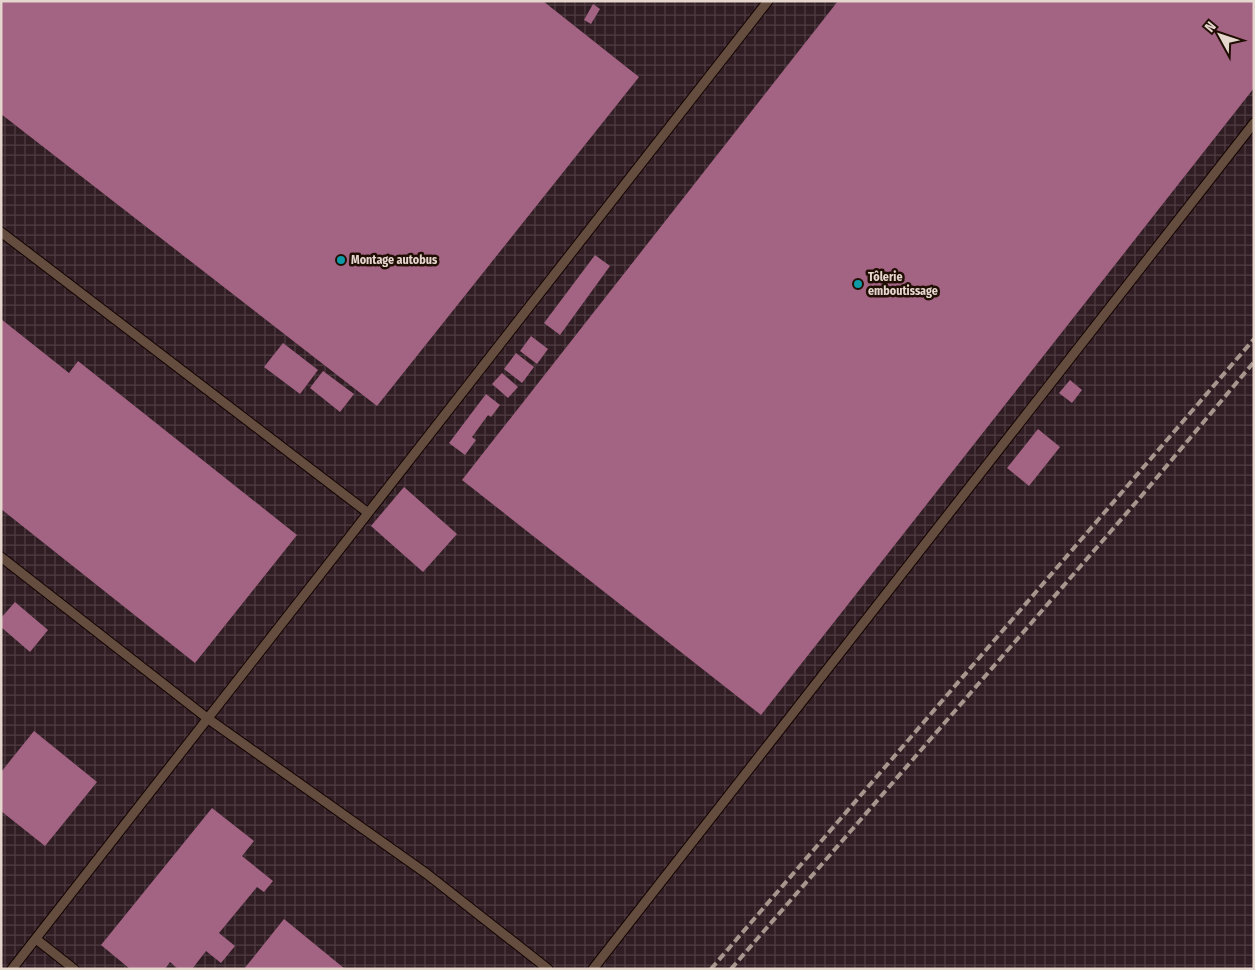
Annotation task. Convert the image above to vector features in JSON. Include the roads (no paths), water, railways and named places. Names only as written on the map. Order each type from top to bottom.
[{"type":"lane","points":[[12,969],[367,512],[768,1]]},
{"type":"lane","points":[[593,969],[1254,124]]},
{"type":"lane","points":[[1,232],[367,512]]},
{"type":"lane","points":[[1,557],[207,718],[427,874],[548,969]]},
{"type":"lane","points":[[36,939],[74,969]]},
{"type":"railway","points":[[711,969],[1254,339]]},
{"type":"railway","points":[[731,969],[1138,500],[1254,362]]},
{"type":"place","name":"Montage autobus","points":[[341,260]]},
{"type":"place","name":"Tôlerie emboutissage","points":[[858,284]]}]
